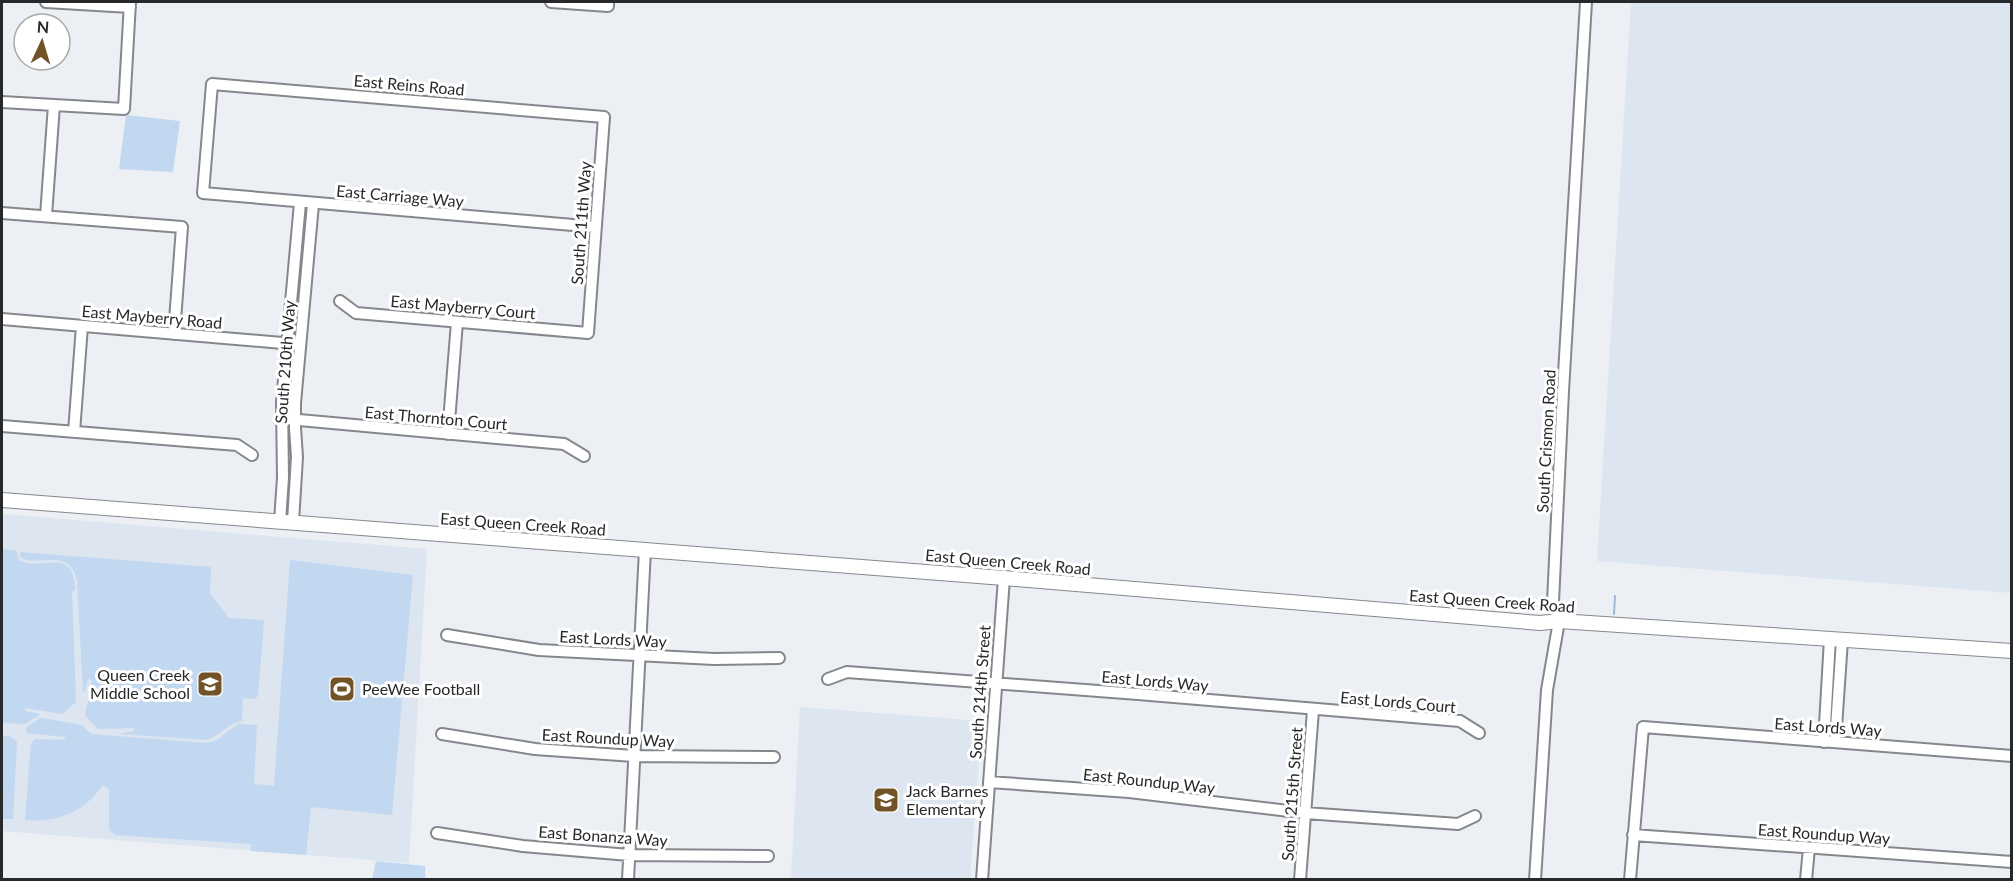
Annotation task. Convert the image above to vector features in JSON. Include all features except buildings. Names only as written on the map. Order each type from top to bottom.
[{"type":"main road","name":"East Queen Creek Road","points":[[2,500],[1004,578],[1528,622],[1558,621],[2012,651]]},
{"type":"street","points":[[2,102],[124,109],[130,4],[46,2]]},
{"type":"street","points":[[551,2],[608,4]]},
{"type":"street","name":"South Crismon Road","points":[[1535,879],[1546,690],[1558,621],[1553,602],[1586,2]]},
{"type":"street","name":"East Reins Road","points":[[202,193],[212,84],[604,117]]},
{"type":"street","points":[[46,216],[54,105]]},
{"type":"street","name":"South 211th Way","points":[[588,333],[604,117]]},
{"type":"street","name":"East Carriage Way","points":[[202,193],[596,227]]},
{"type":"street","name":"South 210th Way","points":[[287,522],[283,478],[282,419],[300,202]]},
{"type":"street","name":"South 210th Way","points":[[287,522],[297,457],[295,420],[313,204]]},
{"type":"street","points":[[2,213],[182,227],[174,334]]},
{"type":"street","name":"East Mayberry Court","points":[[340,301],[356,313],[588,333]]},
{"type":"street","name":"East Mayberry Road","points":[[2,319],[301,345]]},
{"type":"street","points":[[448,434],[457,322]]},
{"type":"street","points":[[74,432],[82,326]]},
{"type":"street","name":"East Thornton Court","points":[[282,419],[564,444],[584,456]]},
{"type":"street","points":[[2,426],[237,445],[252,455]]},
{"type":"street","points":[[628,879],[645,550]]},
{"type":"street","name":"South 214th Street","points":[[982,879],[1004,578]]},
{"type":"street","name":"East Lords Way","points":[[447,635],[539,650],[714,659],[779,658]]},
{"type":"street","points":[[1829,742],[1836,639]]},
{"type":"street","points":[[828,679],[847,672],[995,683]]},
{"type":"street","name":"East Lords Way","points":[[995,683],[1313,710]]},
{"type":"street","name":"East Lords Court","points":[[1313,710],[1460,722],[1479,733]]},
{"type":"street","name":"South 215th Street","points":[[1300,879],[1313,710]]},
{"type":"street","name":"East Lords Way","points":[[1634,835],[1643,728],[2012,756]]},
{"type":"street","name":"East Roundup Way","points":[[442,734],[536,749],[634,756],[774,757]]},
{"type":"street","name":"East Roundup Way","points":[[989,782],[1129,792],[1305,813],[1458,824],[1475,816]]},
{"type":"street","name":"East Bonanza Way","points":[[437,833],[523,846],[629,855],[768,856]]},
{"type":"street","points":[[1630,879],[1634,835]]},
{"type":"street","name":"East Roundup Way","points":[[1634,835],[2012,862]]},
{"type":"street","points":[[1806,879],[1809,848]]},
{"type":"shaded area","points":[[1631,2],[2011,2],[2011,593],[1597,561]]},
{"type":"shaded area","points":[[126,115],[180,121],[173,172],[119,169]]},
{"type":"shaded area","name":"Queen Creek Middle School","points":[[2,514],[427,549],[409,863],[2,831]]},
{"type":"shaded area","points":[[2,549],[17,551],[18,559],[26,563],[54,563],[69,568],[73,576],[75,591],[72,591],[76,702],[62,714],[26,708],[25,711],[40,714],[25,724],[2,723]]},
{"type":"shaded area","points":[[20,552],[211,567],[210,593],[229,618],[264,620],[258,696],[255,699],[243,698],[242,721],[206,740],[119,734],[134,731],[134,728],[98,729],[85,715],[92,680],[88,679],[85,692],[83,692],[77,581],[73,571],[68,564],[61,561],[29,560],[21,558]]},
{"type":"shaded area","points":[[290,560],[413,575],[392,815],[311,807],[306,855],[251,851],[251,844],[116,835],[109,830],[109,789],[103,785],[79,809],[69,814],[48,820],[25,820],[31,743],[35,739],[65,740],[65,737],[26,733],[27,727],[41,718],[82,725],[91,734],[207,743],[217,740],[238,724],[257,725],[254,784],[274,786]]},
{"type":"shaded area","name":"Jack Barnes Elementary","points":[[800,707],[982,721],[970,879],[791,879]]},
{"type":"shaded area","points":[[2,736],[10,736],[17,742],[13,819],[2,819]]},
{"type":"shaded area","points":[[376,861],[425,866],[425,879],[372,879]]},
{"type":"waterway","points":[[1614,614],[1615,596]]},
{"type":"place","name":"Queen Creek Middle School","points":[[210,684]]},
{"type":"place","name":"PeeWee Football","points":[[342,689]]},
{"type":"place","name":"Jack Barnes Elementary","points":[[886,800]]}]
